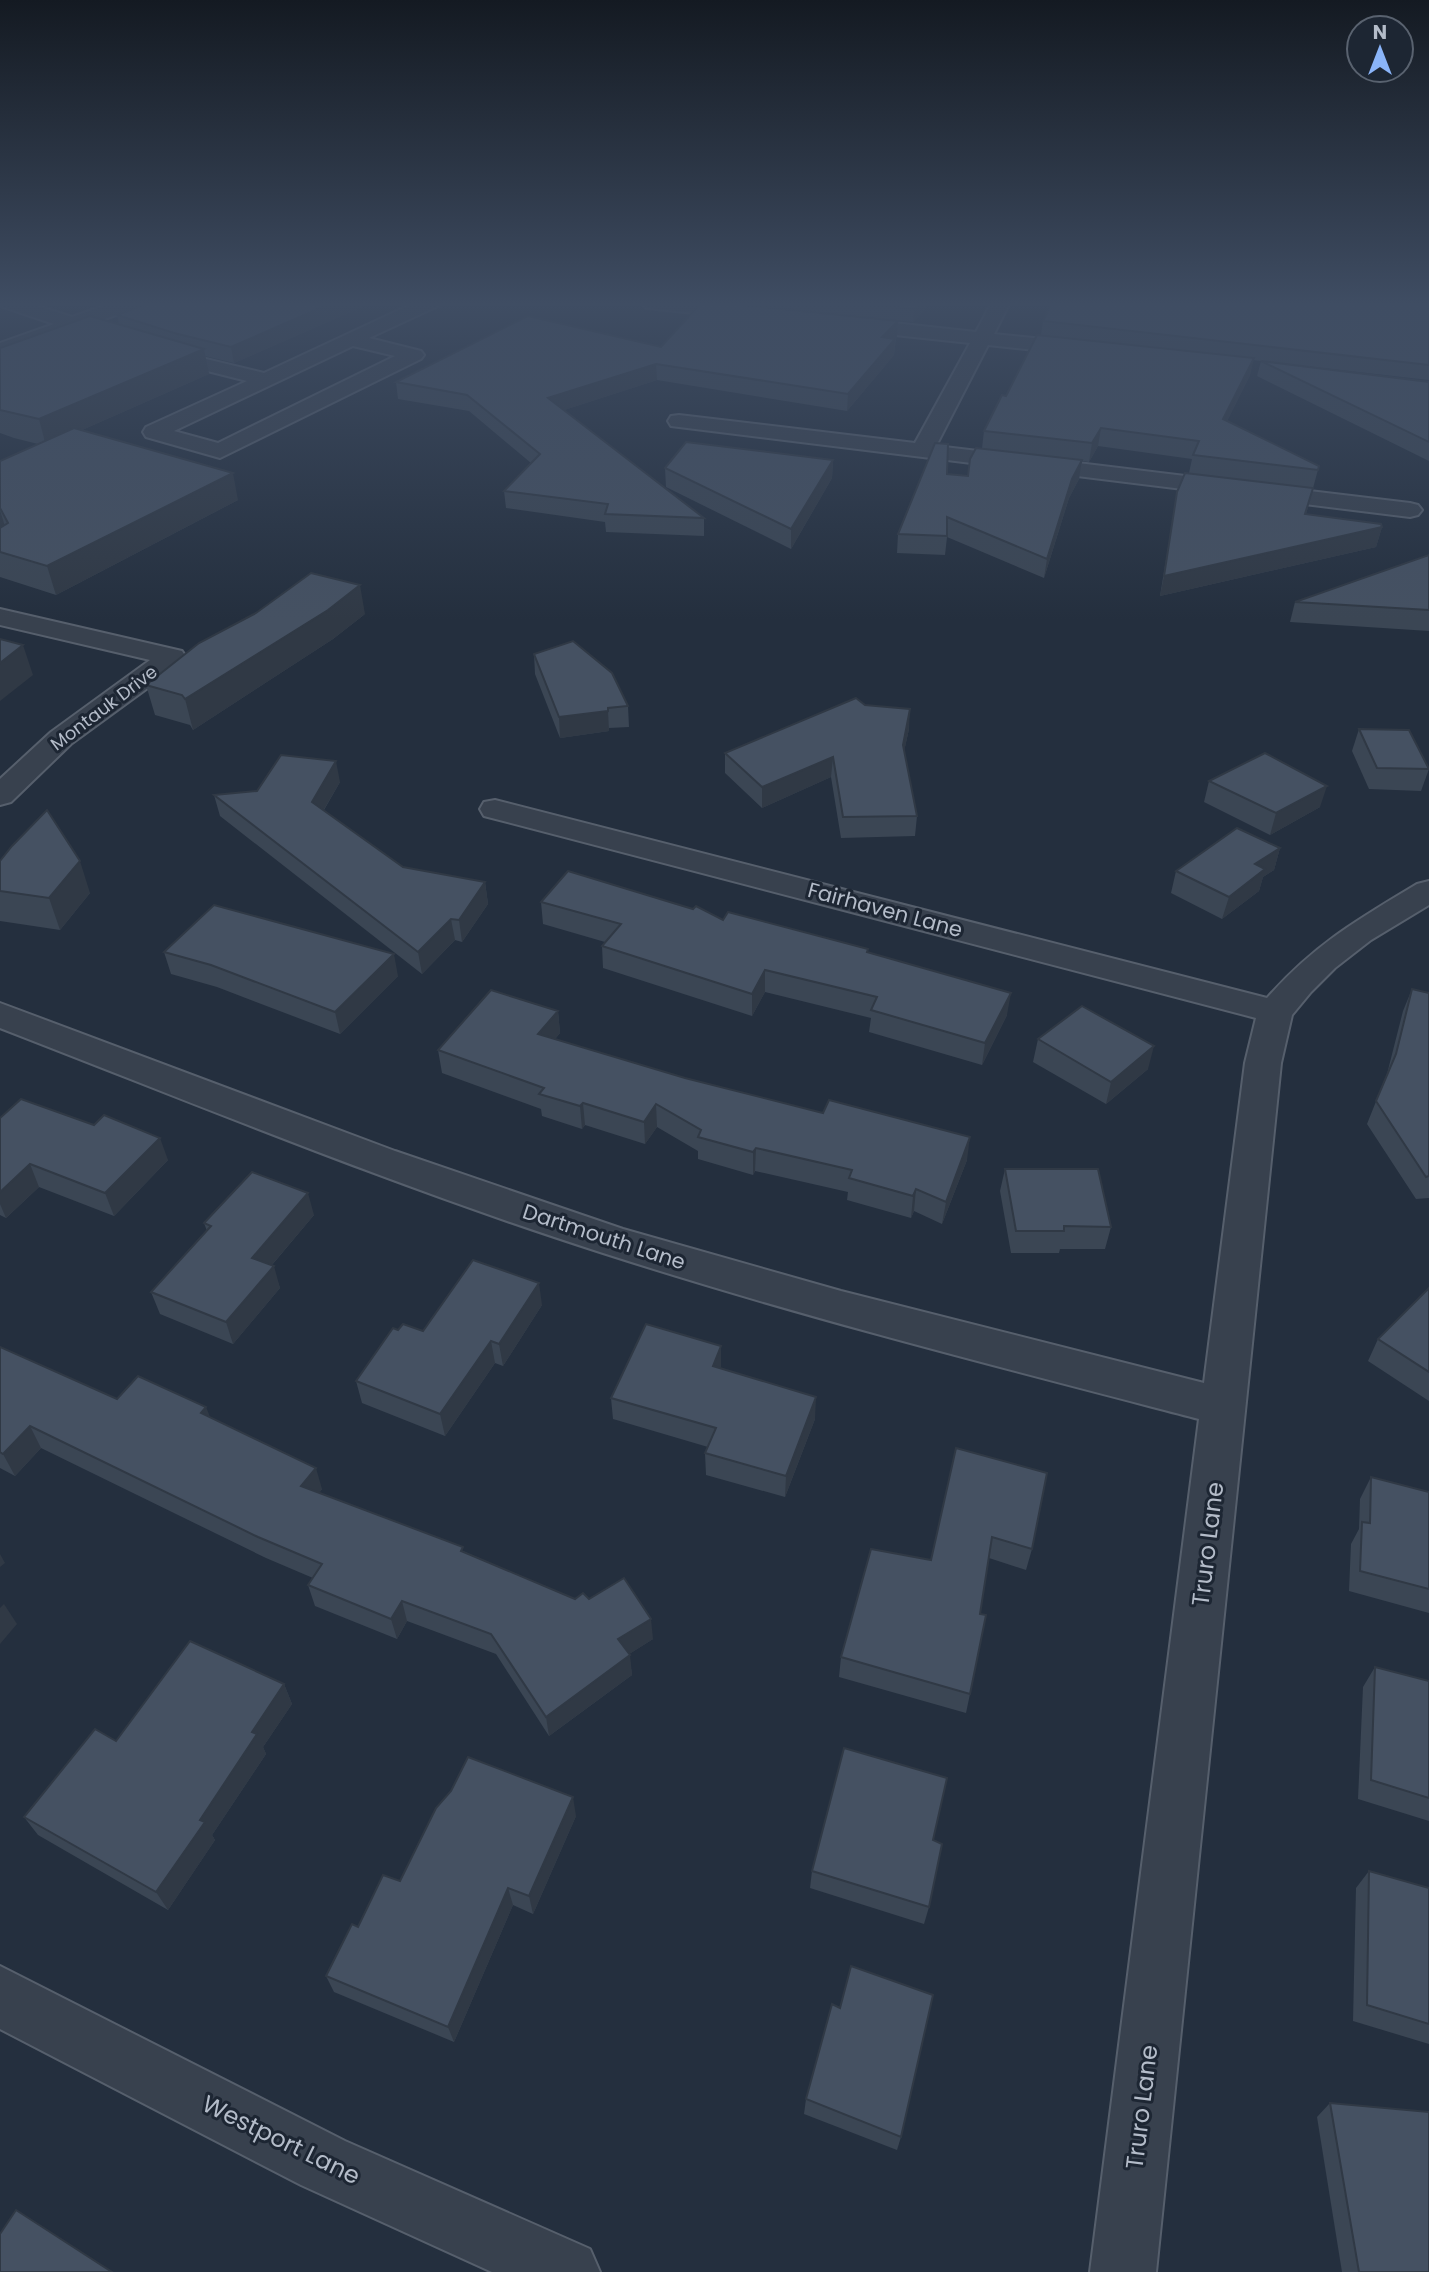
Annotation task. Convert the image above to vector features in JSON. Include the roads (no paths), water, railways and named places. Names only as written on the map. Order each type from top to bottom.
[{"type":"street","points":[[205,408],[154,432],[220,451],[307,408]]},
{"type":"street","points":[[922,451],[944,408]]},
{"type":"street","points":[[679,421],[1410,510]]},
{"type":"street","name":"Montauk Drive","points":[[0,617],[172,657],[61,738],[0,796]]},
{"type":"street","name":"Fairhaven Lane","points":[[495,809],[1275,1012]]},
{"type":"street","points":[[1275,1012],[1323,960],[1359,933],[1429,891]]},
{"type":"street","name":"Truro Lane","points":[[1123,2272],[1264,1063],[1275,1012]]},
{"type":"street","name":"Dartmouth Lane","points":[[0,1015],[446,1184],[612,1241],[770,1289],[1224,1407]]},
{"type":"street","name":"Westport Lane","points":[[0,1996],[45,2022],[323,2163],[567,2272]]}]
